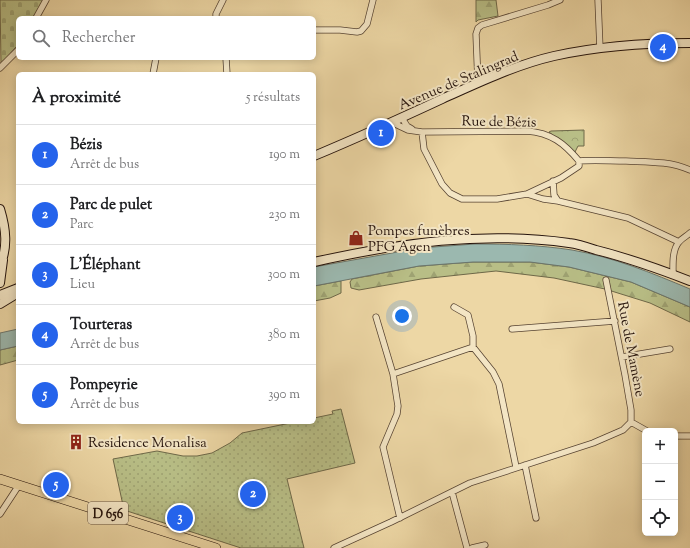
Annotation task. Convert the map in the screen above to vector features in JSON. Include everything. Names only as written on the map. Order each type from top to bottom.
[{"type":"main road","name":"D 656","points":[[0,479],[216,548]]},
{"type":"street","points":[[37,16],[46,0]]},
{"type":"street","points":[[216,16],[224,0]]},
{"type":"street","points":[[316,30],[360,31],[367,24],[373,0]]},
{"type":"street","points":[[478,82],[476,34],[478,28],[482,25],[560,0]]},
{"type":"street","points":[[598,0],[600,49]]},
{"type":"street","name":"Avenue de Stalingrad","points":[[316,155],[402,118],[478,82],[516,67],[554,56],[600,49],[661,42],[690,43]]},
{"type":"street","points":[[0,68],[16,52]]},
{"type":"street","points":[[153,72],[156,60]]},
{"type":"street","points":[[226,60],[227,72]]},
{"type":"street","points":[[402,118],[407,126],[416,131]]},
{"type":"street","name":"Rue de Bézis","points":[[392,122],[408,130],[422,132],[540,132],[562,143],[579,161]]},
{"type":"street","points":[[422,132],[424,149],[442,184],[450,193],[462,199],[497,199],[527,194],[579,166],[579,161],[595,160],[666,163],[690,170]]},
{"type":"street","points":[[553,181],[554,195],[558,201]]},
{"type":"street","points":[[527,194],[628,218],[679,242]]},
{"type":"street","points":[[0,209],[6,236],[0,283]]},
{"type":"street","points":[[673,274],[674,255],[679,242],[690,233]]},
{"type":"street","points":[[316,262],[397,245],[481,238],[519,239],[570,243],[614,254],[652,266],[690,282]]},
{"type":"street","points":[[0,266],[4,257]]},
{"type":"street","name":"Rue de Mamène","points":[[606,280],[622,357],[631,410],[631,422]]},
{"type":"street","points":[[0,295],[16,289]]},
{"type":"street","points":[[0,304],[16,294]]},
{"type":"street","points":[[454,307],[468,315],[473,336],[473,347],[493,372],[499,384],[516,467]]},
{"type":"street","points":[[376,317],[393,374],[398,406],[397,414],[383,447],[400,518]]},
{"type":"street","points":[[512,329],[615,321]]},
{"type":"street","points":[[393,374],[473,347]]},
{"type":"street","points":[[622,357],[670,349]]},
{"type":"street","points":[[334,548],[400,518],[470,483],[593,443],[623,430],[631,422],[642,428]]},
{"type":"street","points":[[678,436],[690,436]]},
{"type":"street","points":[[525,465],[536,518]]},
{"type":"street","points":[[0,514],[19,485]]},
{"type":"street","points":[[452,492],[467,548]]},
{"type":"street","points":[[472,548],[485,545]]},
{"type":"green space","points":[[0,0],[44,0],[34,16],[16,16],[16,47],[1,64]]},
{"type":"green space","points":[[476,0],[496,0],[498,16],[478,20],[476,22]]},
{"type":"green space","points":[[584,130],[584,146],[578,146],[575,152],[549,132],[551,131]]},
{"type":"green space","points":[[473,262],[530,262],[569,267],[631,282],[690,307],[690,322],[650,303],[605,289],[554,278],[496,271],[421,279],[359,290],[351,288],[350,282],[352,279],[419,266]]},
{"type":"green space","points":[[341,281],[341,293],[330,298],[316,301],[316,286]]},
{"type":"green space","points":[[16,346],[16,361],[0,365],[0,350]]},
{"type":"green space","points":[[341,409],[355,463],[287,479],[304,548],[241,548],[124,510],[113,459],[157,451],[183,456],[197,456],[212,453],[230,443],[242,433],[285,424],[316,424],[316,418],[333,414],[332,411]]},
{"type":"water","points":[[475,244],[511,245],[548,247],[587,253],[647,271],[690,289],[690,307],[631,282],[569,267],[530,262],[473,262],[419,266],[316,286],[316,267],[420,248]]},
{"type":"water","points":[[16,329],[16,346],[0,350],[0,333]]},
{"type":"place","name":"Tourteras","points":[[663,47]]},
{"type":"place","name":"Bézis","points":[[381,133]]},
{"type":"place","name":"Pompes funèbres PFG Agen","points":[[356,238]]},
{"type":"place","name":"Residence Monalisa","points":[[76,442]]},
{"type":"place","name":"Pompeyrie","points":[[56,485]]},
{"type":"place","name":"Parc de pulet","points":[[253,494]]},
{"type":"place","name":"L'Éléphant","points":[[180,518]]}]
